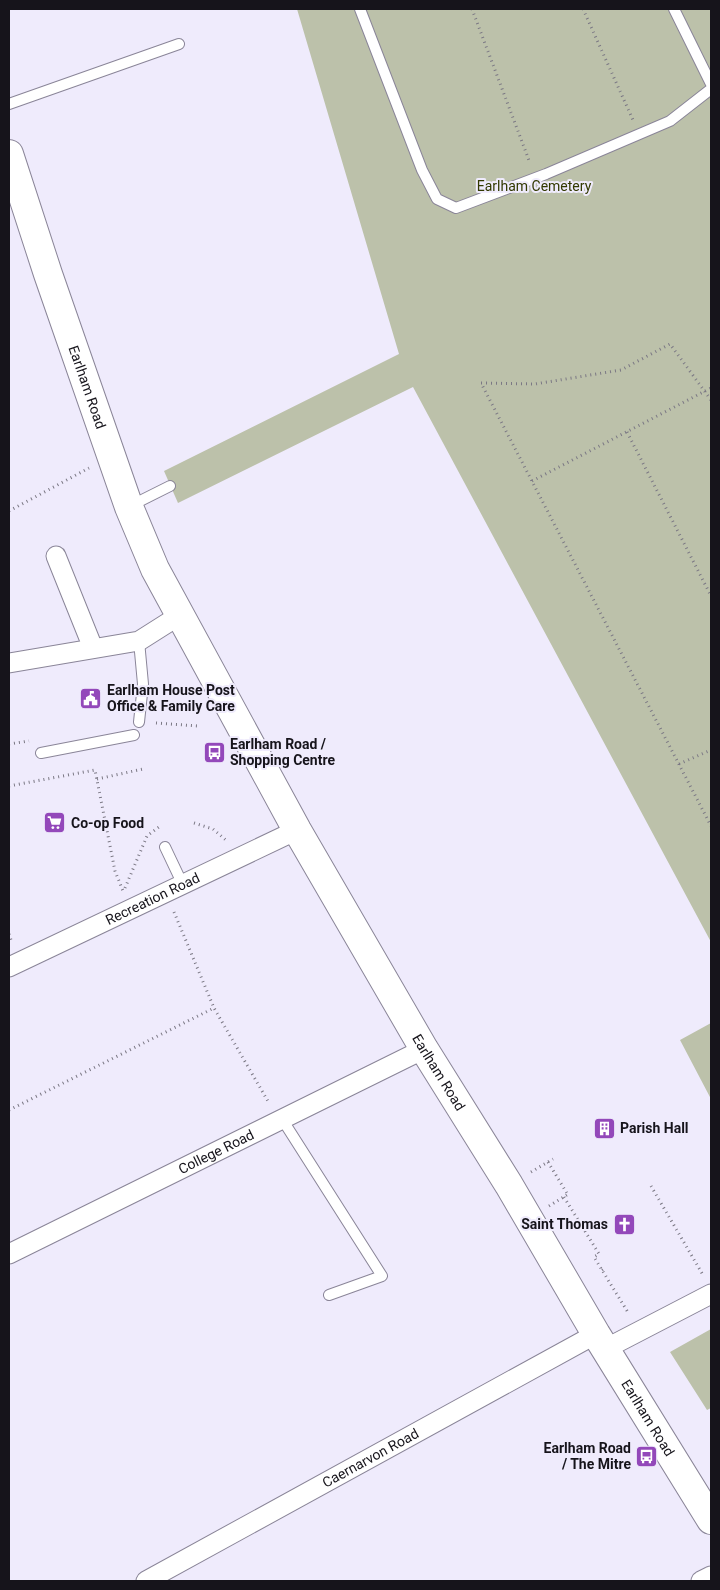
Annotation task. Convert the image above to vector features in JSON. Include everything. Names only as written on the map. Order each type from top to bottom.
[{"type":"main road","name":"Earlham Road","points":[[9,154],[111,456],[129,507],[155,569],[297,830],[424,1049],[509,1185],[600,1342],[711,1520]]},
{"type":"street","points":[[56,556],[94,648]]},
{"type":"street","points":[[9,663],[139,640],[180,615]]},
{"type":"street","name":"Recreation Road","points":[[9,967],[297,830]]},
{"type":"street","name":"College Road","points":[[9,1254],[424,1049]]},
{"type":"street","name":"Caernarvon Road","points":[[146,1581],[600,1342],[709,1287]]},
{"type":"street","points":[[701,1581],[711,1576]]},
{"type":"lane","points":[[360,9],[422,170],[437,199],[456,208],[535,178],[670,122],[711,89]]},
{"type":"lane","points":[[674,9],[711,84]]},
{"type":"lane","points":[[9,104],[179,44]]},
{"type":"lane","points":[[129,507],[170,486]]},
{"type":"lane","points":[[139,640],[143,684],[139,722]]},
{"type":"lane","points":[[41,753],[134,735]]},
{"type":"lane","points":[[165,847],[183,885]]},
{"type":"lane","points":[[280,1120],[382,1276],[328,1295]]},
{"type":"path","points":[[472,9],[535,178]]},
{"type":"path","points":[[583,9],[640,134]]},
{"type":"path","points":[[711,400],[670,344],[621,370],[535,384],[481,383],[711,826]]},
{"type":"path","points":[[532,481],[711,388]]},
{"type":"path","points":[[627,432],[711,596]]},
{"type":"path","points":[[9,511],[111,456]]},
{"type":"path","points":[[139,722],[198,726]]},
{"type":"path","points":[[679,764],[711,750]]},
{"type":"path","points":[[97,780],[143,769]]},
{"type":"path","points":[[9,786],[95,770],[115,871],[131,910]]},
{"type":"path","points":[[194,823],[213,829],[231,844],[239,858]]},
{"type":"path","points":[[124,891],[147,836],[159,828]]},
{"type":"path","points":[[166,893],[214,1008],[280,1120]]},
{"type":"path","points":[[9,1110],[214,1008]]},
{"type":"path","points":[[531,1172],[553,1159]]},
{"type":"path","points":[[548,1162],[599,1254],[594,1257],[628,1313]]},
{"type":"path","points":[[651,1186],[709,1287]]},
{"type":"path","points":[[549,1206],[567,1195]]},
{"type":"path","points":[[602,1270],[606,1267]]},
{"type":"green space","name":"Earlham Cemetery","points":[[297,9],[711,9],[711,942],[413,387],[178,503],[164,471],[399,354]]},
{"type":"green space","points":[[711,1023],[711,1099],[680,1040]]},
{"type":"green space","points":[[711,1329],[711,1408],[707,1410],[670,1352]]},
{"type":"place","name":"Earlham House Post Office & Family Care","points":[[91,698]]},
{"type":"place","name":"Earlham Road / Shopping Centre","points":[[214,752]]},
{"type":"place","name":"Co-op Food","points":[[55,823]]},
{"type":"place","name":"Parish Hall","points":[[604,1128]]},
{"type":"place","name":"Saint Thomas","points":[[624,1224]]},
{"type":"place","name":"Earlham Road / The Mitre","points":[[647,1456]]}]
